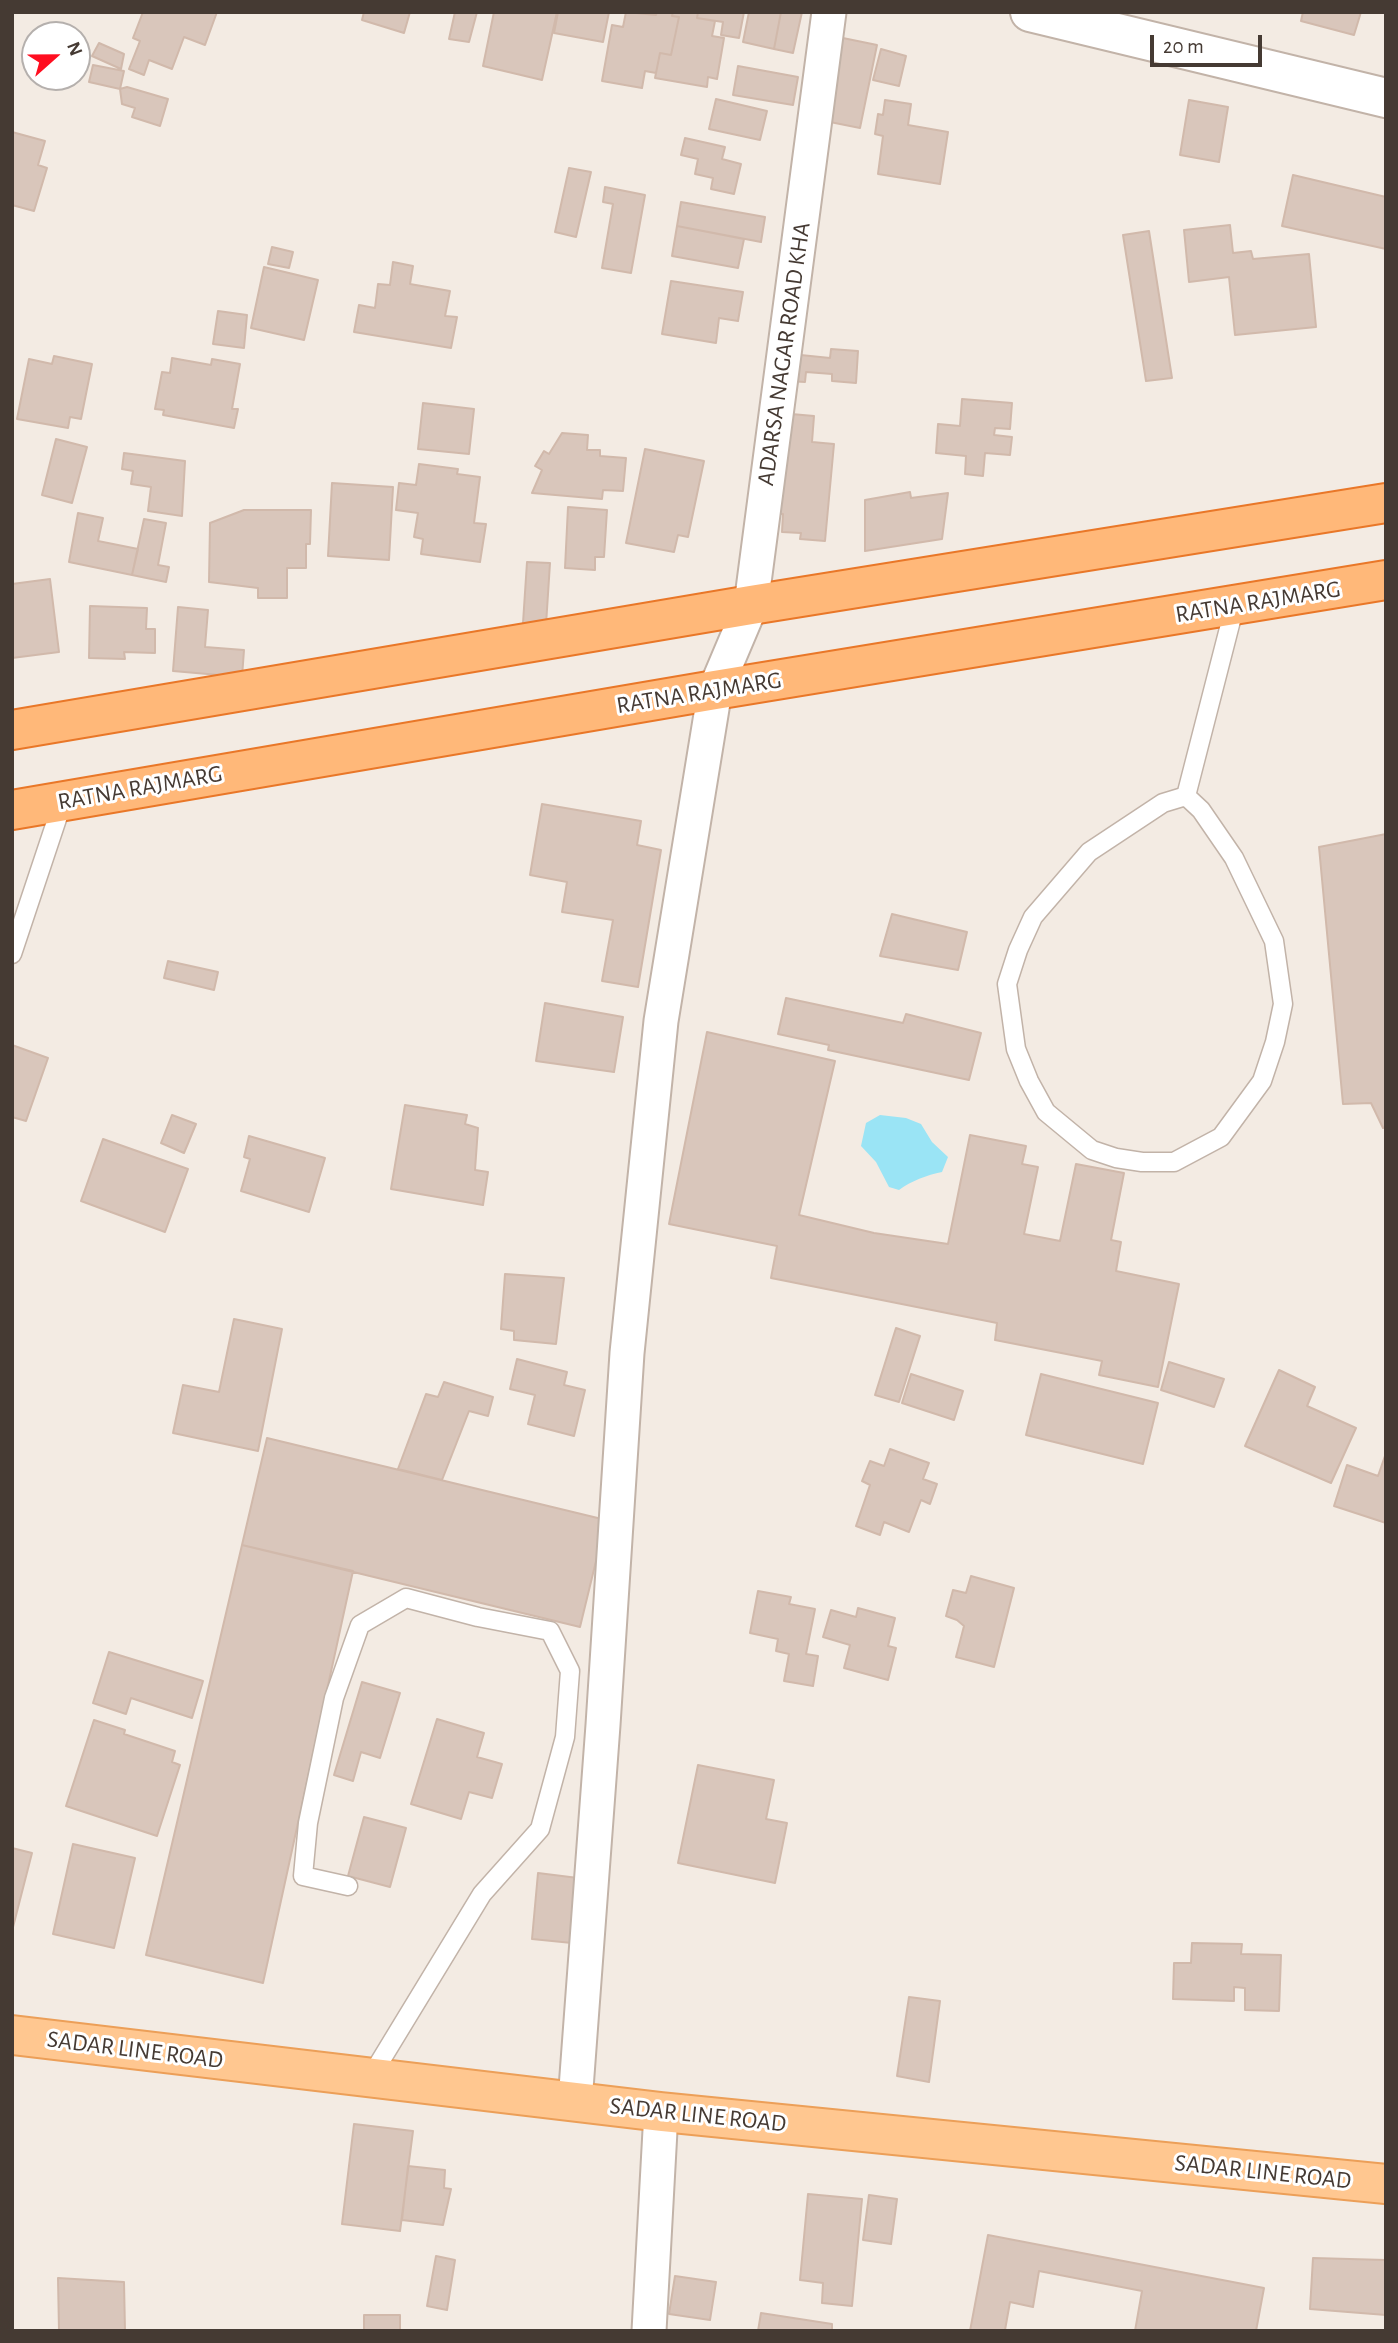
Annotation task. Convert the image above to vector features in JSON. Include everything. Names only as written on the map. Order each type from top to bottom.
[{"type":"highway","points":[[12,730],[751,605],[1386,503]]},
{"type":"highway","name":"RATNA RAJMARG","points":[[12,810],[715,690],[1386,580]]},
{"type":"main road","name":"SADAR LINE ROAD","points":[[12,2035],[661,2112],[1386,2184]]},
{"type":"street","name":"ADARSA NAGAR ROAD KHA","points":[[575,2102],[627,1353],[661,1021],[715,690],[751,605],[829,12]]},
{"type":"street","points":[[1030,12],[1386,98]]},
{"type":"street","points":[[649,2331],[661,2112]]},
{"type":"lane","points":[[1186,796],[1235,606]]},
{"type":"lane","points":[[1186,796],[1201,810],[1234,858],[1274,941],[1283,1004],[1275,1042],[1262,1081],[1221,1137],[1174,1162],[1116,1158],[1092,1150],[1046,1112],[1029,1082],[1017,1049],[1007,984],[1033,917],[1089,852],[1163,803],[1186,796]]},
{"type":"lane","points":[[12,954],[63,801]]},
{"type":"lane","points":[[348,1886],[303,1876],[308,1823],[334,1698],[360,1625],[406,1598],[478,1617],[550,1631],[570,1671],[565,1738],[540,1829],[482,1894],[370,2078]]},
{"type":"water","points":[[880,1115],[906,1118],[921,1124],[932,1142],[948,1157],[942,1172],[919,1179],[899,1190],[889,1187],[876,1162],[861,1146],[866,1123]]},
{"type":"building","points":[[143,12],[217,12],[205,45],[184,37],[172,69],[149,60],[144,75],[129,69],[140,41],[133,38]]},
{"type":"building","points":[[364,12],[410,12],[404,33],[362,20]]},
{"type":"building","points":[[455,12],[477,12],[469,42],[449,39]]},
{"type":"building","points":[[494,12],[557,12],[542,80],[483,66]]},
{"type":"building","points":[[558,12],[609,12],[603,42],[554,33]]},
{"type":"building","points":[[626,12],[656,15],[657,12],[673,12],[672,16],[679,17],[671,55],[660,53],[656,73],[645,71],[642,88],[602,81],[612,25],[623,27]]},
{"type":"building","points":[[673,12],[698,12],[697,18],[715,21],[712,36],[724,38],[717,79],[708,77],[707,87],[655,78],[660,53],[671,55],[679,17],[672,16]]},
{"type":"building","points":[[698,12],[744,12],[739,38],[721,35],[723,22],[697,18]]},
{"type":"building","points":[[749,12],[781,12],[774,49],[743,42]]},
{"type":"building","points":[[781,12],[802,12],[793,53],[774,49]]},
{"type":"building","points":[[1303,12],[1361,12],[1354,35],[1301,21]]},
{"type":"building","points":[[838,37],[877,45],[860,128],[820,120]]},
{"type":"building","points":[[99,43],[124,54],[121,69],[92,56]]},
{"type":"building","points":[[881,49],[906,56],[899,86],[873,80]]},
{"type":"building","points":[[93,65],[124,71],[120,89],[91,82]]},
{"type":"building","points":[[738,66],[798,77],[793,105],[733,95]]},
{"type":"building","points":[[127,87],[168,99],[160,126],[132,117],[135,108],[122,104],[120,89]]},
{"type":"building","points":[[716,99],[767,111],[760,140],[709,129]]},
{"type":"building","points":[[885,100],[911,104],[908,125],[948,132],[940,184],[878,174],[883,136],[875,134],[878,114],[883,115]]},
{"type":"building","points":[[1189,100],[1228,107],[1219,162],[1180,155]]},
{"type":"building","points":[[12,132],[45,141],[38,165],[47,168],[34,211],[12,205]]},
{"type":"building","points":[[685,138],[725,147],[722,159],[741,164],[734,194],[711,189],[713,178],[695,174],[698,159],[681,155]]},
{"type":"building","points":[[569,168],[591,172],[576,237],[555,232]]},
{"type":"building","points":[[1293,175],[1386,197],[1386,249],[1282,226]]},
{"type":"building","points":[[605,187],[645,195],[631,273],[602,268],[613,204],[603,202]]},
{"type":"building","points":[[681,202],[765,217],[761,242],[677,226]]},
{"type":"building","points":[[1230,225],[1233,253],[1251,251],[1253,259],[1309,254],[1316,327],[1235,335],[1229,277],[1189,282],[1184,230]]},
{"type":"building","points":[[677,226],[744,239],[738,268],[672,256]]},
{"type":"building","points":[[1149,231],[1172,378],[1146,381],[1123,235]]},
{"type":"building","points":[[272,247],[293,252],[289,268],[268,264]]},
{"type":"building","points":[[393,262],[413,266],[410,284],[450,291],[445,316],[457,317],[451,348],[354,332],[359,305],[375,308],[378,284],[390,285]]},
{"type":"building","points":[[264,267],[318,280],[304,340],[251,328]]},
{"type":"building","points":[[671,281],[743,292],[738,321],[719,318],[716,343],[662,334]]},
{"type":"building","points":[[218,311],[247,315],[244,348],[213,344]]},
{"type":"building","points":[[831,349],[858,351],[856,383],[832,381],[832,374],[806,372],[805,382],[788,381],[791,354],[830,358]]},
{"type":"building","points":[[54,356],[92,364],[81,419],[70,417],[68,428],[17,419],[29,359],[52,364]]},
{"type":"building","points":[[172,358],[211,365],[212,359],[240,364],[232,409],[238,409],[234,428],[163,415],[164,410],[155,409],[162,372],[170,373]]},
{"type":"building","points":[[962,399],[1012,403],[1010,429],[995,428],[994,435],[1012,437],[1010,455],[985,453],[983,476],[965,474],[966,456],[936,453],[938,424],[960,426]]},
{"type":"building","points":[[423,403],[474,409],[469,454],[418,449]]},
{"type":"building","points":[[780,413],[814,416],[812,442],[834,444],[825,541],[800,539],[801,533],[782,532],[783,514],[771,513]]},
{"type":"building","points":[[562,433],[588,435],[587,450],[600,450],[600,456],[626,458],[623,491],[603,490],[602,499],[532,493],[542,470],[535,466],[544,451],[549,454]]},
{"type":"building","points":[[56,439],[87,447],[72,503],[42,495]]},
{"type":"building","points":[[645,449],[704,461],[688,537],[678,535],[674,552],[626,543]]},
{"type":"building","points":[[124,453],[185,461],[182,516],[148,511],[151,487],[131,484],[133,471],[122,469]]},
{"type":"building","points":[[419,464],[458,469],[457,474],[480,477],[474,523],[486,524],[480,562],[421,554],[423,539],[414,537],[418,513],[396,510],[399,483],[416,485]]},
{"type":"building","points":[[332,483],[393,487],[389,560],[328,556]]},
{"type":"building","points":[[910,492],[911,498],[948,493],[942,539],[865,551],[865,500]]},
{"type":"building","points":[[568,507],[607,510],[604,557],[595,557],[595,570],[565,568]]},
{"type":"building","points":[[244,510],[311,510],[306,568],[287,568],[287,598],[258,598],[258,588],[209,582],[210,523]]},
{"type":"building","points":[[78,513],[103,518],[98,541],[138,549],[132,575],[69,562]]},
{"type":"building","points":[[144,519],[166,523],[158,565],[169,567],[166,582],[132,575]]},
{"type":"building","points":[[527,562],[550,563],[546,625],[523,623]]},
{"type":"building","points":[[50,579],[59,652],[12,658],[12,584]]},
{"type":"building","points":[[90,606],[147,608],[146,629],[155,629],[155,653],[124,652],[125,659],[89,658]]},
{"type":"building","points":[[178,607],[208,610],[205,647],[244,650],[242,677],[173,671]]},
{"type":"building","points":[[542,804],[641,821],[637,845],[661,850],[638,987],[602,981],[613,920],[562,912],[567,882],[530,875]]},
{"type":"building","points":[[1386,834],[1386,1127],[1383,1128],[1371,1103],[1343,1104],[1319,847]]},
{"type":"building","points":[[892,914],[967,932],[958,970],[880,956]]},
{"type":"building","points":[[168,961],[218,972],[214,990],[164,978]]},
{"type":"building","points":[[786,998],[903,1023],[906,1014],[981,1033],[969,1080],[828,1050],[829,1045],[778,1034]]},
{"type":"building","points":[[545,1003],[623,1017],[614,1072],[536,1061]]},
{"type":"building","points":[[707,1032],[835,1061],[799,1215],[874,1233],[948,1244],[970,1135],[1026,1146],[1022,1164],[1038,1167],[1024,1234],[1060,1241],[1076,1164],[1124,1173],[1111,1240],[1121,1242],[1116,1271],[1179,1284],[1158,1387],[1099,1375],[1102,1361],[995,1340],[997,1323],[771,1278],[777,1246],[669,1224]]},
{"type":"building","points":[[12,1045],[48,1058],[26,1121],[12,1117]]},
{"type":"building","points":[[405,1105],[467,1115],[465,1124],[478,1128],[475,1170],[488,1172],[483,1205],[391,1189]]},
{"type":"building","points":[[172,1115],[196,1124],[184,1153],[161,1143]]},
{"type":"building","points":[[249,1136],[325,1158],[309,1212],[241,1191],[250,1159],[244,1157]]},
{"type":"building","points":[[103,1139],[188,1169],[165,1232],[81,1201]]},
{"type":"building","points":[[505,1274],[564,1278],[556,1344],[514,1340],[514,1331],[501,1329]]},
{"type":"building","points":[[234,1319],[282,1329],[258,1451],[173,1433],[183,1385],[219,1392]]},
{"type":"building","points":[[896,1328],[920,1336],[899,1402],[875,1395]]},
{"type":"building","points":[[517,1359],[567,1372],[564,1385],[585,1390],[574,1436],[528,1424],[535,1395],[510,1389]]},
{"type":"building","points":[[1169,1362],[1224,1379],[1214,1407],[1161,1390]]},
{"type":"building","points":[[1279,1370],[1315,1387],[1307,1406],[1356,1428],[1331,1483],[1245,1446]]},
{"type":"building","points":[[911,1374],[963,1391],[954,1420],[902,1403]]},
{"type":"building","points":[[1041,1374],[1158,1403],[1143,1464],[1026,1435]]},
{"type":"building","points":[[444,1382],[493,1397],[488,1416],[469,1411],[442,1480],[398,1469],[426,1394],[438,1397]]},
{"type":"building","points":[[267,1438],[606,1520],[580,1627],[242,1545]]},
{"type":"building","points":[[890,1449],[929,1463],[923,1479],[937,1484],[930,1504],[921,1500],[909,1532],[884,1522],[880,1535],[856,1526],[870,1485],[862,1481],[870,1461],[884,1466]]},
{"type":"building","points":[[1386,1453],[1386,1523],[1334,1506],[1347,1465],[1378,1476]]},
{"type":"building","points":[[242,1545],[353,1571],[263,1983],[146,1955]]},
{"type":"building","points":[[971,1576],[1014,1588],[994,1667],[956,1657],[964,1626],[946,1616],[953,1590],[966,1593]]},
{"type":"building","points":[[758,1591],[791,1597],[789,1604],[815,1609],[806,1654],[818,1656],[813,1686],[784,1681],[789,1654],[776,1651],[778,1639],[750,1633]]},
{"type":"building","points":[[858,1608],[895,1618],[888,1646],[896,1648],[888,1680],[844,1668],[850,1645],[823,1637],[831,1610],[856,1617]]},
{"type":"building","points":[[109,1652],[203,1681],[192,1718],[131,1698],[126,1714],[93,1703]]},
{"type":"building","points":[[362,1682],[400,1693],[380,1758],[361,1752],[353,1781],[334,1775]]},
{"type":"building","points":[[437,1719],[484,1733],[477,1757],[502,1764],[492,1798],[469,1792],[461,1819],[411,1804]]},
{"type":"building","points":[[94,1720],[125,1730],[124,1734],[175,1751],[172,1762],[180,1765],[157,1836],[66,1806]]},
{"type":"building","points":[[698,1765],[774,1780],[766,1819],[787,1823],[775,1883],[678,1863]]},
{"type":"building","points":[[364,1817],[406,1828],[390,1887],[348,1876]]},
{"type":"building","points":[[73,1844],[135,1858],[114,1948],[53,1934]]},
{"type":"building","points":[[12,1848],[32,1853],[12,1931]]},
{"type":"building","points":[[538,1873],[578,1878],[572,1943],[532,1939]]},
{"type":"building","points":[[1192,1943],[1242,1944],[1241,1954],[1281,1955],[1279,2011],[1245,2010],[1245,1988],[1234,1987],[1234,2001],[1173,1999],[1174,1963],[1191,1963]]},
{"type":"building","points":[[909,1997],[940,2001],[929,2082],[897,2076]]},
{"type":"building","points":[[354,2124],[413,2131],[400,2231],[342,2224]]},
{"type":"building","points":[[408,2166],[445,2170],[444,2188],[451,2189],[443,2225],[402,2220]]},
{"type":"building","points":[[808,2194],[862,2199],[852,2306],[822,2303],[823,2283],[800,2280]]},
{"type":"building","points":[[869,2195],[897,2199],[891,2244],[863,2240]]},
{"type":"building","points":[[988,2235],[1264,2288],[1256,2331],[1135,2331],[1142,2291],[1039,2271],[1033,2307],[1010,2302],[1005,2330],[1008,2331],[970,2331]]},
{"type":"building","points":[[436,2256],[455,2260],[447,2310],[427,2306]]},
{"type":"building","points":[[1313,2258],[1386,2260],[1386,2315],[1310,2309]]},
{"type":"building","points":[[675,2276],[716,2282],[710,2320],[669,2314]]},
{"type":"building","points":[[58,2278],[124,2282],[125,2331],[59,2331]]},
{"type":"building","points":[[761,2313],[832,2324],[832,2331],[758,2331]]},
{"type":"building","points":[[364,2315],[400,2315],[400,2331],[364,2331]]}]
